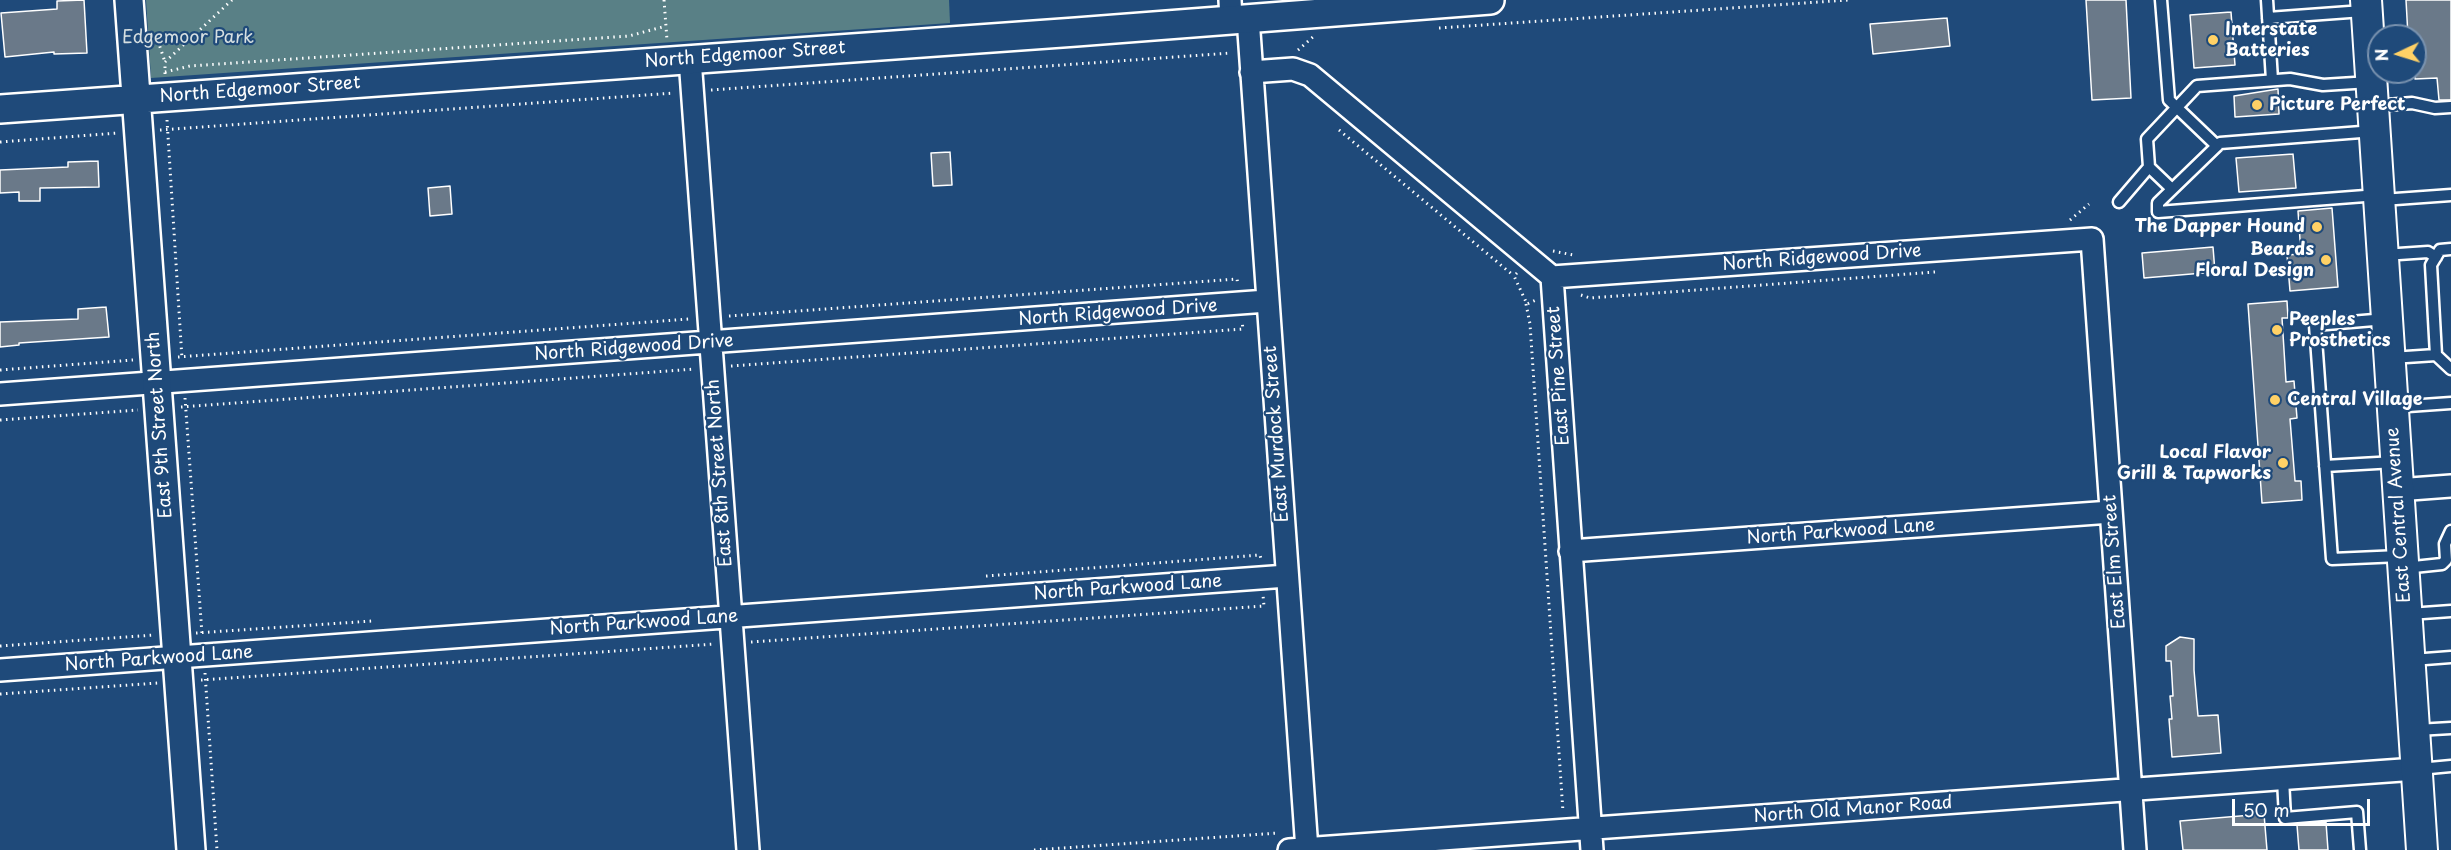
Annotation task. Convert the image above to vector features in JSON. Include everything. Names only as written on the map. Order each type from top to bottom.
[{"type":"main road","name":"East Central Avenue","points":[[2367,6],[2388,358],[2422,850]]},
{"type":"street","name":"East 9th Street North","points":[[129,0],[191,850]]},
{"type":"street","name":"North Edgemoor Street","points":[[0,109],[690,59],[1250,11],[1490,0]]},
{"type":"street","name":"East Murdock Street","points":[[1250,11],[1251,62],[1287,576],[1302,845]]},
{"type":"street","name":"East 8th Street North","points":[[690,59],[748,850]]},
{"type":"street","points":[[1251,62],[1293,69],[1310,75],[1552,277]]},
{"type":"street","name":"North Ridgewood Drive","points":[[1552,277],[2092,238]]},
{"type":"street","name":"East Elm Street","points":[[2092,238],[2135,850]]},
{"type":"street","name":"East Pine Street","points":[[1552,277],[1592,850]]},
{"type":"street","name":"North Ridgewood Drive","points":[[0,394],[156,370],[184,380],[1268,301]]},
{"type":"street","points":[[2396,476],[2451,486]]},
{"type":"street","name":"North Parkwood Lane","points":[[1570,551],[2111,512]]},
{"type":"street","name":"North Parkwood Lane","points":[[0,670],[177,670],[204,656],[1287,576]]},
{"type":"street","name":"North Old Manor Road","points":[[1302,845],[1564,830],[2416,769]]},
{"type":"lane","points":[[2161,0],[2169,100],[2217,146]]},
{"type":"lane","points":[[2267,0],[2272,80]]},
{"type":"lane","points":[[2268,18],[2367,6]]},
{"type":"lane","points":[[2172,189],[2149,167],[2147,139],[2197,86],[2290,79],[2323,85],[2373,106]]},
{"type":"lane","points":[[2451,107],[2435,108],[2412,103],[2373,106],[2220,143],[2158,203],[2158,212],[2451,195]]},
{"type":"lane","points":[[2119,202],[2149,167]]},
{"type":"lane","points":[[2451,249],[2440,250],[2431,265],[2436,355],[2451,369]]},
{"type":"lane","points":[[2382,255],[2428,252],[2436,257]]},
{"type":"lane","points":[[2386,319],[2315,325],[2332,559],[2442,564],[2446,560],[2445,544],[2451,531]]},
{"type":"lane","points":[[2388,358],[2436,355]]},
{"type":"lane","points":[[2392,407],[2451,403]]},
{"type":"lane","points":[[2325,466],[2396,476]]},
{"type":"lane","points":[[2406,614],[2451,611]]},
{"type":"lane","points":[[2408,660],[2451,657]]},
{"type":"lane","points":[[2413,730],[2451,728]]},
{"type":"lane","points":[[2416,769],[2451,766]]},
{"type":"lane","points":[[2283,779],[2285,818],[2357,812],[2360,850]]},
{"type":"path","points":[[1435,29],[1848,0]]},
{"type":"path","points":[[155,24],[156,35],[165,62]]},
{"type":"path","points":[[165,72],[190,66],[629,36],[666,26]]},
{"type":"path","points":[[1292,50],[1300,50],[1313,38]]},
{"type":"path","points":[[0,142],[692,92],[1251,62]]},
{"type":"path","points":[[1339,130],[1515,276]]},
{"type":"path","points":[[174,223],[217,850]]},
{"type":"path","points":[[0,370],[156,370],[182,357],[1237,279],[1243,329],[0,420]]},
{"type":"path","points":[[1525,299],[1530,324],[1564,830]]},
{"type":"path","points":[[0,694],[177,670],[205,680],[1264,606]]},
{"type":"path","points":[[1034,850],[1302,845]]},
{"type":"green space","name":"Edgemoor Park","points":[[146,0],[949,0],[950,23],[151,78]]},
{"type":"building","points":[[84,0],[87,53],[54,54],[54,52],[5,57],[1,13],[57,9],[57,1]]},
{"type":"building","points":[[2086,0],[2126,0],[2131,98],[2092,100]]},
{"type":"building","points":[[2406,0],[2451,0],[2451,100],[2439,100],[2437,78],[2427,78],[2427,24],[2407,24]]},
{"type":"building","name":"Interstate Batteries","points":[[2231,12],[2235,65],[2194,68],[2190,15]]},
{"type":"building","points":[[1947,18],[1950,46],[1873,54],[1870,24]]},
{"type":"building","name":"Picture Perfect","points":[[2278,89],[2279,114],[2235,117],[2234,96]]},
{"type":"building","points":[[950,152],[952,185],[933,186],[931,153]]},
{"type":"building","points":[[2293,154],[2296,188],[2239,192],[2236,158]]},
{"type":"building","points":[[98,161],[99,187],[40,188],[40,201],[19,201],[19,192],[0,193],[0,170],[68,167],[68,162]]},
{"type":"building","points":[[450,186],[452,214],[430,216],[428,188]]},
{"type":"building","points":[[2332,208],[2338,287],[2290,291],[2287,255],[2301,254],[2298,211]]},
{"type":"building","points":[[2213,247],[2215,272],[2144,278],[2142,253]]},
{"type":"building","name":"Central Village","points":[[2287,301],[2288,318],[2282,318],[2286,382],[2294,381],[2297,418],[2290,419],[2295,481],[2301,481],[2302,500],[2262,503],[2248,304]]},
{"type":"building","points":[[106,307],[109,337],[19,343],[19,345],[0,347],[0,322],[78,319],[78,309]]},
{"type":"building","points":[[2180,637],[2194,639],[2198,716],[2218,715],[2221,753],[2172,757],[2169,719],[2172,719],[2170,696],[2173,696],[2171,661],[2166,661],[2166,646]]},
{"type":"building","points":[[2264,814],[2267,850],[2183,850],[2180,821]]},
{"type":"building","points":[[2326,822],[2328,850],[2299,850],[2297,825]]},
{"type":"place","name":"Interstate Batteries","points":[[2213,40]]},
{"type":"place","name":"Picture Perfect","points":[[2257,105]]},
{"type":"place","name":"The Dapper Hound","points":[[2317,227]]},
{"type":"place","name":"Beards Floral Design","points":[[2326,260]]},
{"type":"place","name":"Peeples Prosthetics","points":[[2277,330]]},
{"type":"place","name":"Central Village","points":[[2275,400]]},
{"type":"place","name":"Local Flavor Grill & Tapworks","points":[[2283,463]]}]
